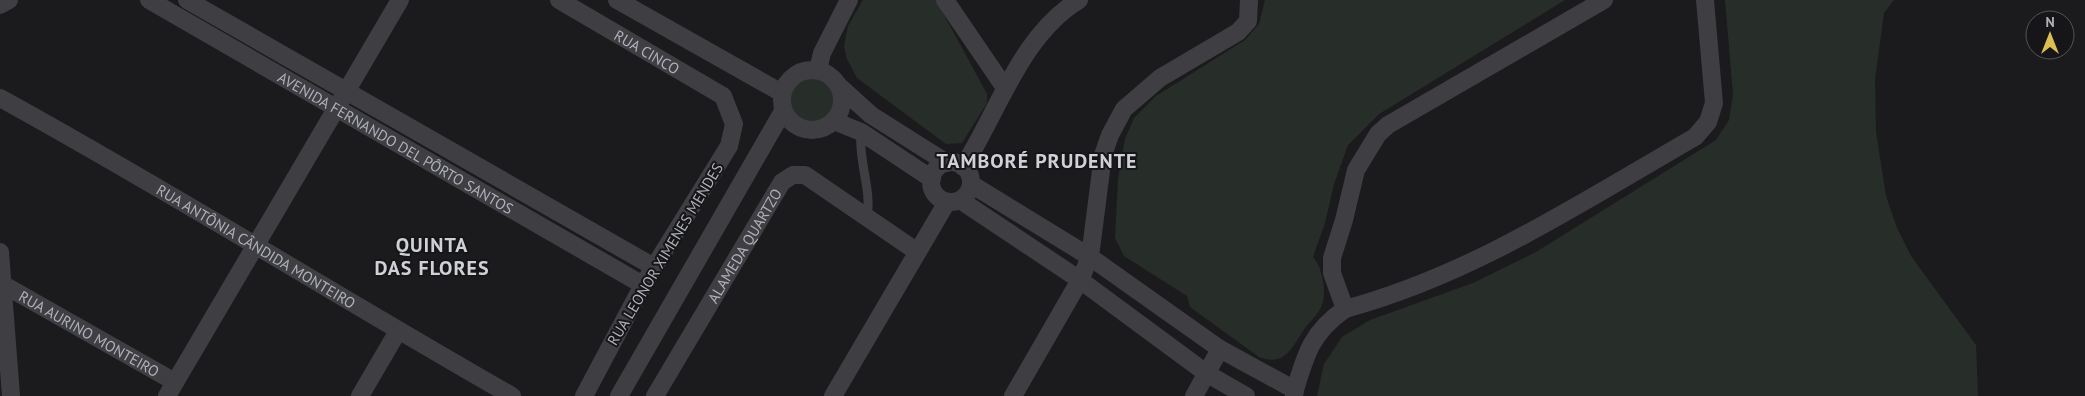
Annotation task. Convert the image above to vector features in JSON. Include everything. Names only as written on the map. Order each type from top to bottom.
[{"type":"street","points":[[0,5],[9,0]]},
{"type":"street","name":"AVENIDA FERNANDO DEL PÔRTO SANTOS","points":[[149,0],[643,285]]},
{"type":"street","name":"AVENIDA FERNANDO DEL PÔRTO SANTOS","points":[[187,0],[654,268]]},
{"type":"street","points":[[171,389],[400,0]]},
{"type":"street","name":"RUA CINCO","points":[[559,0],[723,96],[730,110]]},
{"type":"street","points":[[617,0],[783,102],[796,126],[805,130],[825,128],[834,122],[842,105],[840,87]]},
{"type":"street","points":[[818,70],[822,53],[849,0]]},
{"type":"street","points":[[945,0],[1005,88]]},
{"type":"street","points":[[1079,0],[1063,10],[1046,30],[1005,88],[955,165],[937,169],[932,179],[935,193],[954,201],[1080,280],[1206,373],[1246,396]]},
{"type":"street","points":[[1013,396],[1080,280],[1090,257],[1103,156],[1110,135],[1124,109],[1160,78],[1238,32],[1248,22],[1249,0]]},
{"type":"street","points":[[1345,309],[1332,272],[1332,258],[1344,220],[1356,170],[1378,134],[1388,125],[1604,0]]},
{"type":"street","points":[[971,184],[1090,257],[1220,350],[1294,393],[1306,354],[1317,333],[1329,320],[1345,309],[1430,280],[1494,252],[1695,137],[1708,122],[1714,103],[1705,0]]},
{"type":"street","points":[[619,396],[783,102],[791,77],[799,72],[818,70],[834,79],[871,116],[955,165],[970,177],[971,184],[969,190],[954,201],[916,251],[833,396]]},
{"type":"street","name":"RUA ANTÔNIA CÂNDIDA MONTEIRO","points":[[0,98],[257,245],[398,331],[512,396]]},
{"type":"street","name":"RUA LEONOR XIMENES MENDES","points":[[584,396],[643,285],[729,146],[734,124],[730,110]]},
{"type":"street","points":[[834,122],[862,132],[932,179]]},
{"type":"street","name":"ALAMEDA QUARTZO","points":[[655,396],[782,182],[793,175],[805,175],[916,251]]},
{"type":"street","points":[[0,252],[11,396]]},
{"type":"street","name":"RUA AURINO MONTEIRO","points":[[4,285],[171,389]]},
{"type":"street","points":[[360,396],[398,331]]},
{"type":"street","points":[[1194,396],[1220,350]]},
{"type":"lane","points":[[862,132],[860,147],[869,205],[867,217]]},
{"type":"shaded area","points":[[863,0],[936,0],[987,94],[987,103],[962,143],[946,144],[857,78],[847,59],[844,46],[848,26]]},
{"type":"shaded area","points":[[1265,0],[1565,0],[1379,114],[1348,145],[1334,184],[1325,223],[1313,257],[1322,275],[1324,297],[1322,304],[1291,349],[1281,358],[1275,360],[1259,357],[1190,307],[1187,296],[1124,256],[1115,238],[1118,179],[1125,139],[1134,118],[1156,96],[1245,40],[1259,24]]},
{"type":"shaded area","points":[[1725,0],[1894,0],[1884,13],[1875,79],[1876,132],[1886,196],[1897,228],[1911,256],[1976,345],[1978,396],[1317,396],[1324,364],[1342,337],[1370,320],[1473,283],[1536,252],[1716,140],[1729,120],[1733,94]]},
{"type":"shaded area","points":[[812,76],[821,78],[829,83],[834,91],[836,100],[834,109],[829,117],[821,122],[812,124],[803,122],[795,117],[790,109],[788,100],[790,91],[795,83],[803,78]]},
{"type":"district","name":"TAMBORÉ PRUDENTE","points":[[1037,161]]},
{"type":"district","name":"QUINTA DAS FLORES","points":[[432,256]]}]
